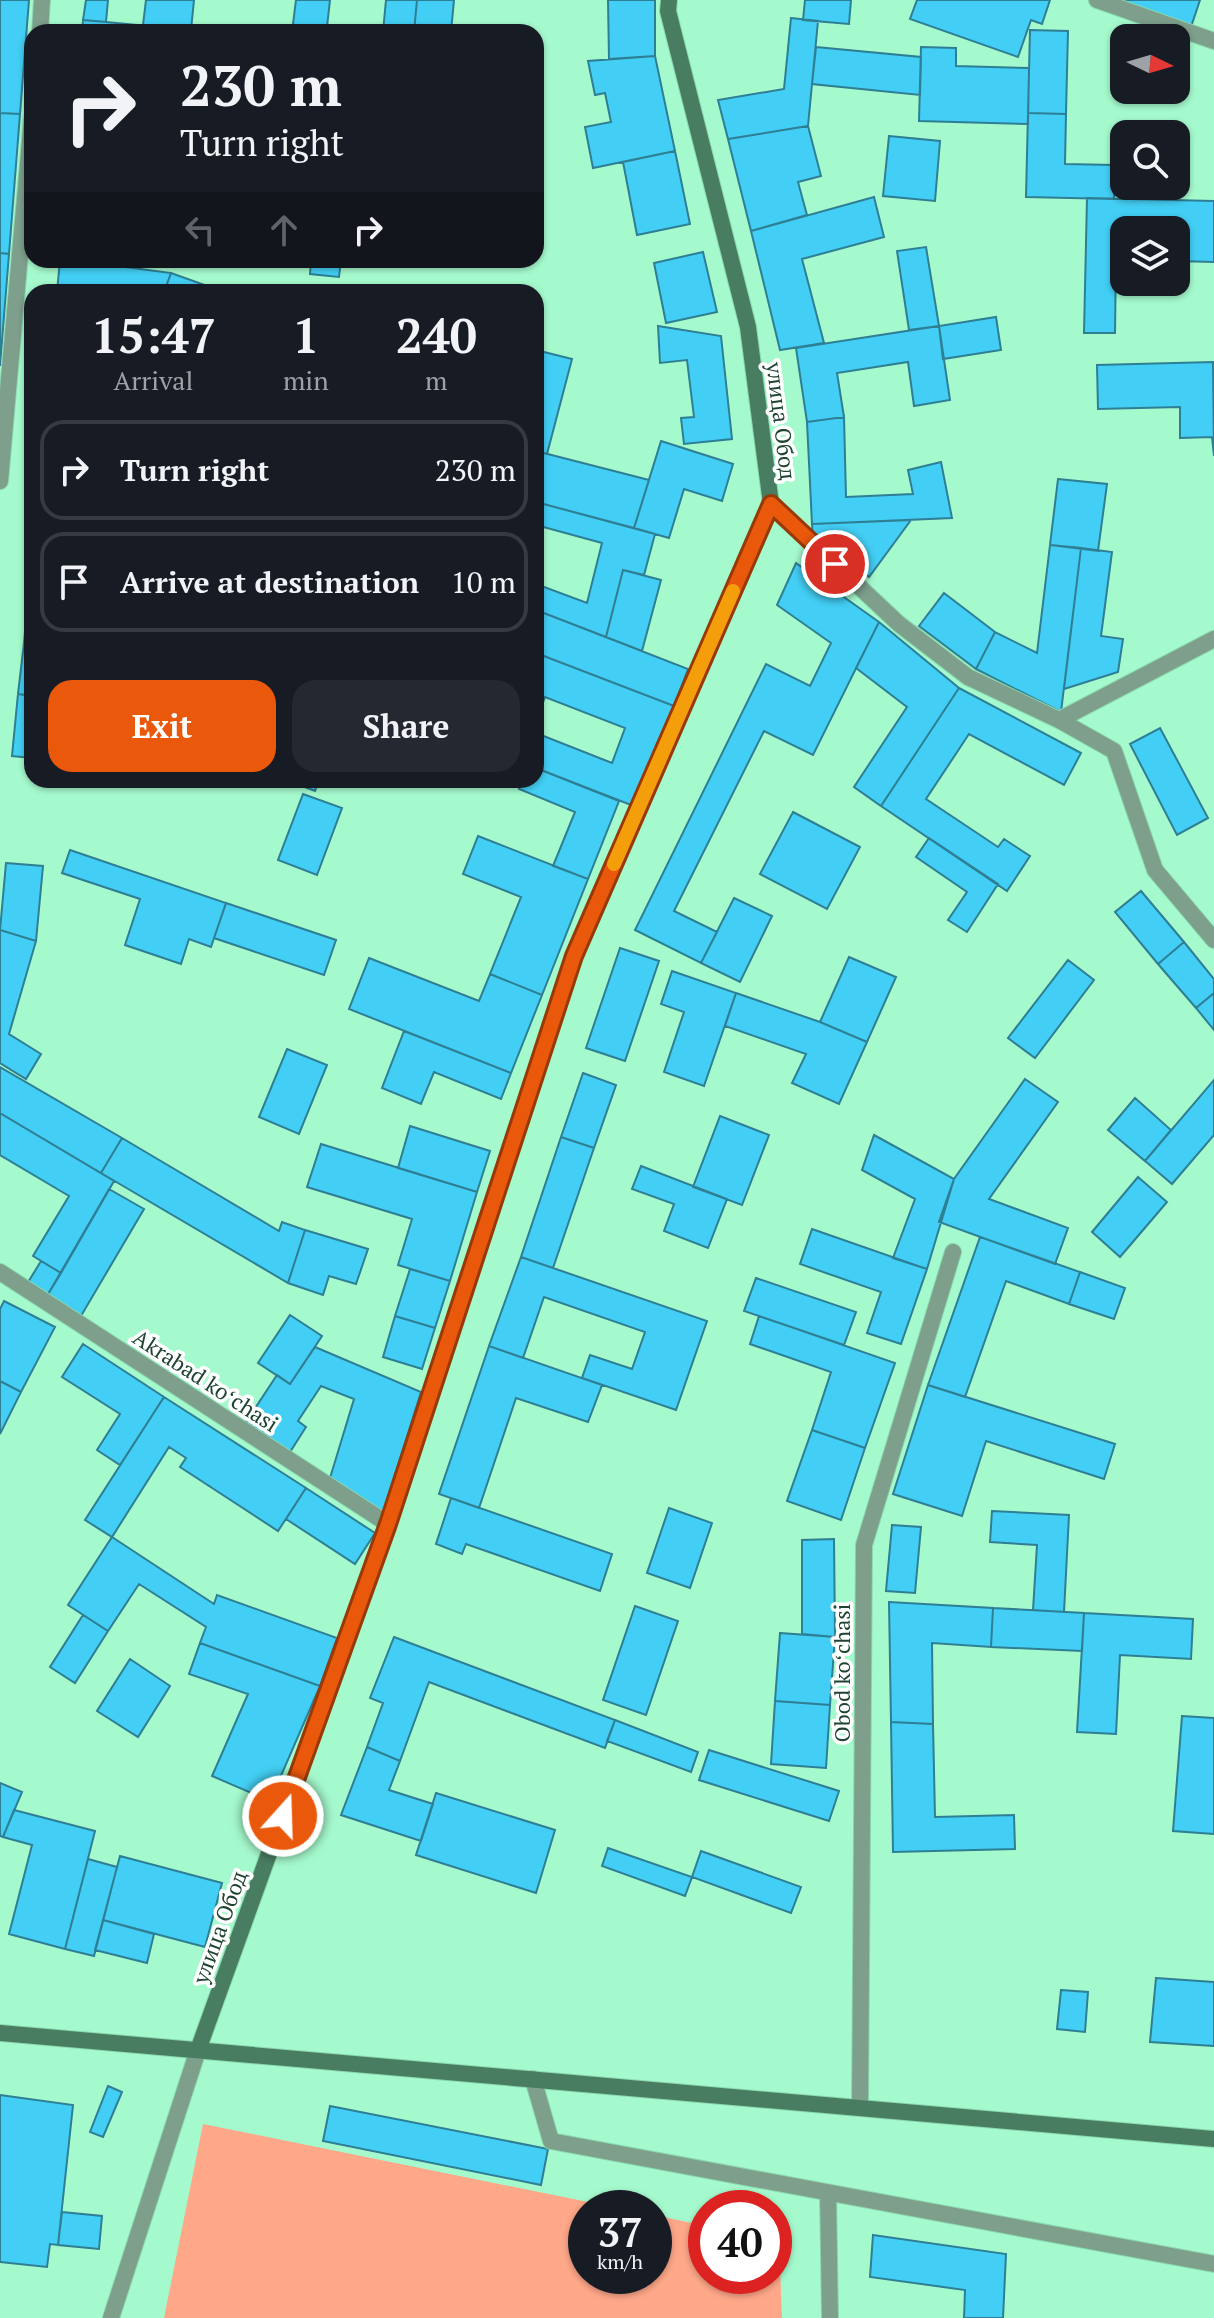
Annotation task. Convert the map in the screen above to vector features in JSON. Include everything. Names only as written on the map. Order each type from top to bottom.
[{"type":"street","points":[[40,24],[42,0]]},
{"type":"street","name":"улица Обод","points":[[198,2050],[388,1524],[574,956],[771,504],[748,327],[668,11],[669,0]]},
{"type":"street","points":[[1097,0],[1214,41]]},
{"type":"street","points":[[0,481],[24,209]]},
{"type":"street","points":[[771,504],[899,624],[968,677],[1059,720],[1114,751],[1155,870],[1214,940]]},
{"type":"street","points":[[1059,720],[1214,639]]},
{"type":"street","name":"Obod koʻchasi","points":[[860,2108],[864,1545],[953,1252]]},
{"type":"street","name":"Akrabad koʻchasi","points":[[0,1272],[388,1524]]},
{"type":"street","points":[[0,2033],[1214,2139]]},
{"type":"street","points":[[111,2318],[198,2050]]},
{"type":"street","points":[[533,2079],[551,2141],[1214,2264]]},
{"type":"street","points":[[828,2193],[830,2318]]},
{"type":"shaded area","points":[[203,2124],[568,2198],[568,2294],[672,2294],[672,2219],[688,2222],[688,2294],[781,2294],[782,2318],[164,2318]]},
{"type":"building","points":[[0,0],[29,0],[27,24],[24,24],[20,114],[0,113]]},
{"type":"building","points":[[86,0],[108,0],[106,22],[83,20]]},
{"type":"building","points":[[146,0],[194,0],[192,24],[143,24]]},
{"type":"building","points":[[296,0],[330,0],[327,24],[293,24]]},
{"type":"building","points":[[386,0],[417,0],[415,24],[384,24]]},
{"type":"building","points":[[417,0],[454,0],[452,24],[415,24]]},
{"type":"building","points":[[608,0],[655,0],[655,56],[609,59]]},
{"type":"building","points":[[805,0],[851,0],[849,24],[803,20]]},
{"type":"building","points":[[917,0],[1050,0],[1042,24],[1031,20],[1018,57],[910,19]]},
{"type":"building","points":[[1114,0],[1200,0],[1191,27],[1190,24]]},
{"type":"building","points":[[791,18],[818,21],[808,126],[728,139],[718,100],[784,89]]},
{"type":"building","points":[[83,20],[127,24],[83,24]]},
{"type":"building","points":[[1030,30],[1068,31],[1066,114],[1028,113]]},
{"type":"building","points":[[816,47],[921,57],[920,95],[812,84]]},
{"type":"building","points":[[921,47],[956,48],[956,66],[1029,68],[1028,124],[919,121]]},
{"type":"building","points":[[655,56],[675,151],[593,168],[585,127],[611,122],[605,93],[595,95],[588,61]]},
{"type":"building","points":[[0,113],[20,114],[9,254],[0,253]]},
{"type":"building","points":[[1028,113],[1066,114],[1065,164],[1110,165],[1110,199],[1026,197]]},
{"type":"building","points":[[808,126],[821,176],[798,182],[807,215],[751,231],[728,139]]},
{"type":"building","points":[[889,136],[940,141],[935,201],[883,196]]},
{"type":"building","points":[[675,151],[690,224],[637,235],[623,162]]},
{"type":"building","points":[[874,197],[884,237],[802,259],[824,343],[780,350],[751,231]]},
{"type":"building","points":[[1087,198],[1214,201],[1214,262],[1190,261],[1190,216],[1110,216],[1110,296],[1116,296],[1115,333],[1084,333]]},
{"type":"building","points":[[926,247],[939,326],[909,330],[897,251]]},
{"type":"building","points":[[703,252],[717,312],[666,323],[654,263]]},
{"type":"building","points":[[0,253],[9,254],[0,366]]},
{"type":"building","points":[[59,268],[133,268],[171,273],[167,284],[58,284]]},
{"type":"building","points":[[310,268],[340,268],[339,277],[310,274]]},
{"type":"building","points":[[171,273],[202,284],[167,284]]},
{"type":"building","points":[[996,317],[1001,350],[943,359],[939,326]]},
{"type":"building","points":[[658,326],[721,336],[732,439],[684,444],[681,418],[694,417],[687,360],[660,363]]},
{"type":"building","points":[[939,326],[950,400],[914,406],[908,362],[837,373],[844,417],[807,422],[796,348]]},
{"type":"building","points":[[544,352],[572,359],[547,454],[544,453]]},
{"type":"building","points":[[1213,362],[1214,456],[1212,437],[1180,438],[1180,407],[1098,409],[1097,365]]},
{"type":"building","points":[[844,417],[846,497],[913,494],[908,470],[941,462],[952,518],[812,524],[807,422]]},
{"type":"building","points":[[661,441],[733,464],[722,501],[684,489],[669,538],[634,528]]},
{"type":"building","points":[[544,453],[649,480],[634,528],[544,504]]},
{"type":"building","points":[[1058,479],[1107,484],[1098,551],[1050,545]]},
{"type":"building","points":[[544,504],[655,534],[644,575],[623,570],[606,637],[544,613],[544,587],[587,603],[602,543],[544,527]]},
{"type":"building","points":[[911,520],[869,577],[813,536],[812,524]]},
{"type":"building","points":[[1050,545],[1081,548],[1061,712],[976,669],[995,632],[1037,653]]},
{"type":"building","points":[[1081,548],[1112,552],[1101,636],[1123,639],[1118,672],[1064,689]]},
{"type":"building","points":[[796,563],[879,622],[813,755],[764,731],[674,911],[717,932],[701,963],[635,930],[766,664],[810,686],[831,643],[777,605]]},
{"type":"building","points":[[623,570],[661,580],[642,651],[606,637]]},
{"type":"building","points":[[944,593],[995,632],[976,669],[919,626]]},
{"type":"building","points":[[544,613],[688,669],[674,706],[544,656]]},
{"type":"building","points":[[879,622],[959,688],[881,806],[854,787],[907,707],[856,668]]},
{"type":"building","points":[[24,643],[24,695],[18,694]]},
{"type":"building","points":[[544,656],[674,706],[631,805],[544,771],[544,736],[612,763],[625,728],[545,697],[544,700]]},
{"type":"building","points":[[959,688],[1081,753],[1064,785],[969,734],[926,799],[998,847],[1004,839],[1030,856],[1007,891],[881,806]]},
{"type":"building","points":[[18,694],[24,695],[24,757],[12,756]]},
{"type":"building","points":[[1160,728],[1208,818],[1177,835],[1130,744]]},
{"type":"building","points":[[544,771],[619,801],[588,879],[553,866],[575,812],[519,789],[544,788]]},
{"type":"building","points":[[303,794],[342,808],[317,875],[278,860]]},
{"type":"building","points":[[793,812],[860,847],[827,909],[760,874]]},
{"type":"building","points":[[478,836],[588,879],[542,995],[490,974],[521,897],[463,874]]},
{"type":"building","points":[[929,838],[998,884],[967,932],[948,920],[967,892],[916,857]]},
{"type":"building","points":[[70,850],[226,903],[211,947],[189,939],[181,964],[125,945],[140,899],[62,873]]},
{"type":"building","points":[[6,863],[43,866],[36,941],[0,930]]},
{"type":"building","points":[[1141,891],[1184,942],[1158,964],[1115,912]]},
{"type":"building","points":[[734,898],[772,916],[740,982],[701,963]]},
{"type":"building","points":[[226,903],[336,940],[324,975],[214,938]]},
{"type":"building","points":[[0,930],[36,941],[9,1034],[41,1054],[26,1079],[0,1063]]},
{"type":"building","points":[[1184,942],[1214,979],[1214,993],[1196,1008],[1158,964]]},
{"type":"building","points":[[620,948],[659,961],[625,1061],[586,1048]]},
{"type":"building","points":[[849,957],[896,977],[867,1042],[820,1022]]},
{"type":"building","points":[[369,958],[479,1001],[490,974],[542,995],[511,1073],[349,1009]]},
{"type":"building","points":[[1068,960],[1094,980],[1035,1058],[1008,1038]]},
{"type":"building","points":[[672,971],[736,993],[704,1086],[664,1072],[684,1012],[661,1004]]},
{"type":"building","points":[[736,993],[867,1042],[839,1104],[792,1083],[806,1054],[725,1026]]},
{"type":"building","points":[[1214,993],[1214,1030],[1196,1008]]},
{"type":"building","points":[[404,1031],[511,1073],[501,1099],[434,1072],[421,1104],[382,1088]]},
{"type":"building","points":[[287,1049],[327,1065],[299,1134],[259,1117]]},
{"type":"building","points":[[0,1067],[122,1138],[101,1173],[0,1113]]},
{"type":"building","points":[[583,1073],[616,1085],[594,1148],[561,1137]]},
{"type":"building","points":[[1025,1079],[1058,1102],[989,1199],[1068,1228],[1055,1264],[939,1222],[954,1179]]},
{"type":"building","points":[[1214,1080],[1214,1135],[1172,1184],[1145,1161]]},
{"type":"building","points":[[1135,1098],[1171,1130],[1145,1161],[1108,1130]]},
{"type":"building","points":[[0,1113],[114,1181],[61,1273],[33,1256],[69,1196],[0,1155]]},
{"type":"building","points":[[720,1116],[769,1135],[742,1205],[693,1187]]},
{"type":"building","points":[[410,1126],[490,1151],[477,1192],[398,1168]]},
{"type":"building","points":[[874,1135],[954,1179],[927,1269],[893,1258],[915,1199],[862,1170]]},
{"type":"building","points":[[561,1137],[594,1148],[553,1268],[521,1257]]},
{"type":"building","points":[[122,1138],[279,1231],[282,1222],[305,1230],[288,1283],[101,1173]]},
{"type":"building","points":[[321,1144],[477,1192],[450,1281],[398,1265],[412,1219],[307,1187]]},
{"type":"building","points":[[641,1166],[727,1199],[708,1248],[664,1231],[674,1204],[632,1189]]},
{"type":"building","points":[[1138,1177],[1167,1202],[1120,1257],[1092,1232]]},
{"type":"building","points":[[109,1189],[144,1209],[81,1316],[47,1296]]},
{"type":"building","points":[[812,1229],[927,1269],[901,1344],[867,1333],[881,1292],[800,1264]]},
{"type":"building","points":[[305,1230],[368,1249],[356,1284],[329,1276],[323,1295],[288,1283]]},
{"type":"building","points":[[980,1237],[1080,1272],[1069,1304],[1006,1281],[965,1397],[928,1385]]},
{"type":"building","points":[[521,1257],[707,1321],[676,1410],[582,1378],[590,1355],[632,1369],[645,1332],[544,1297],[523,1358],[489,1346]]},
{"type":"building","points":[[41,1261],[61,1273],[47,1296],[27,1284]]},
{"type":"building","points":[[410,1269],[450,1281],[435,1328],[395,1316]]},
{"type":"building","points":[[1080,1272],[1125,1288],[1114,1319],[1069,1304]]},
{"type":"building","points":[[756,1278],[856,1312],[844,1345],[744,1311]]},
{"type":"building","points":[[4,1301],[55,1327],[21,1392],[0,1381],[0,1309]]},
{"type":"building","points":[[290,1315],[322,1336],[290,1384],[258,1363]]},
{"type":"building","points":[[395,1316],[435,1328],[422,1369],[383,1357]]},
{"type":"building","points":[[759,1316],[895,1363],[865,1448],[812,1430],[831,1372],[750,1344]]},
{"type":"building","points":[[83,1344],[164,1397],[120,1465],[97,1450],[120,1414],[62,1377]]},
{"type":"building","points":[[489,1346],[602,1385],[588,1422],[516,1398],[479,1508],[439,1494]]},
{"type":"building","points":[[315,1347],[421,1392],[383,1513],[330,1478],[354,1399],[321,1386],[298,1421],[306,1427],[290,1452],[246,1422],[277,1375],[290,1384]]},
{"type":"building","points":[[0,1381],[21,1392],[0,1434]]},
{"type":"building","points":[[928,1385],[1115,1444],[1104,1479],[986,1441],[962,1516],[893,1494]]},
{"type":"building","points":[[164,1397],[306,1488],[278,1531],[180,1467],[186,1458],[169,1447],[112,1537],[85,1520]]},
{"type":"building","points":[[812,1430],[865,1448],[841,1520],[787,1501]]},
{"type":"building","points":[[306,1488],[375,1533],[355,1564],[286,1519]]},
{"type":"building","points":[[451,1498],[612,1554],[600,1591],[466,1544],[462,1554],[436,1544]]},
{"type":"building","points":[[669,1508],[712,1523],[690,1588],[647,1573]]},
{"type":"building","points":[[992,1511],[1069,1515],[1064,1612],[1033,1610],[1037,1545],[990,1542]]},
{"type":"building","points":[[892,1525],[921,1527],[915,1593],[886,1591]]},
{"type":"building","points":[[112,1537],[214,1604],[217,1595],[337,1638],[320,1686],[200,1643],[206,1627],[139,1584],[108,1631],[68,1605]]},
{"type":"building","points":[[834,1539],[835,1637],[802,1634],[802,1540]]},
{"type":"building","points":[[889,1602],[993,1608],[991,1647],[932,1643],[933,1724],[891,1722]]},
{"type":"building","points":[[635,1606],[678,1621],[646,1715],[603,1700]]},
{"type":"building","points":[[993,1608],[1084,1613],[1082,1651],[991,1647]]},
{"type":"building","points":[[1084,1613],[1193,1619],[1191,1659],[1120,1655],[1116,1734],[1077,1732]]},
{"type":"building","points":[[83,1615],[108,1631],[75,1683],[50,1667]]},
{"type":"building","points":[[780,1633],[835,1637],[830,1705],[775,1701]]},
{"type":"building","points":[[394,1637],[615,1720],[605,1748],[429,1682],[400,1761],[367,1747],[383,1703],[370,1698]]},
{"type":"building","points":[[200,1643],[320,1686],[270,1801],[212,1776],[248,1694],[189,1674]]},
{"type":"building","points":[[130,1659],[170,1686],[138,1737],[97,1711]]},
{"type":"building","points":[[775,1701],[830,1705],[826,1768],[771,1764]]},
{"type":"building","points":[[1182,1716],[1214,1718],[1214,1834],[1173,1831]]},
{"type":"building","points":[[615,1720],[698,1752],[691,1772],[607,1741]]},
{"type":"building","points":[[891,1722],[933,1724],[935,1817],[1014,1815],[1015,1849],[893,1852]]},
{"type":"building","points":[[367,1747],[400,1761],[389,1790],[433,1804],[421,1841],[341,1815]]},
{"type":"building","points":[[709,1750],[839,1791],[829,1821],[699,1780]]},
{"type":"building","points":[[0,1783],[22,1792],[3,1837],[0,1836]]},
{"type":"building","points":[[436,1793],[555,1830],[536,1893],[416,1855]]},
{"type":"building","points":[[14,1810],[95,1831],[65,1949],[9,1934],[32,1845],[3,1837]]},
{"type":"building","points":[[608,1848],[692,1877],[685,1896],[602,1866]]},
{"type":"building","points":[[701,1851],[801,1887],[791,1913],[692,1877]]},
{"type":"building","points":[[120,1856],[222,1883],[205,1947],[103,1920]]},
{"type":"building","points":[[88,1859],[117,1867],[94,1956],[65,1949]]},
{"type":"building","points":[[103,1920],[154,1934],[147,1963],[95,1950]]},
{"type":"building","points":[[1156,1978],[1214,1982],[1214,2046],[1150,2042]]},
{"type":"building","points":[[1061,1990],[1088,1992],[1085,2032],[1057,2029]]},
{"type":"building","points":[[108,2086],[122,2092],[103,2137],[90,2132]]},
{"type":"building","points":[[0,2095],[73,2105],[58,2245],[50,2244],[47,2267],[0,2262]]},
{"type":"building","points":[[330,2106],[548,2149],[541,2185],[323,2141]]},
{"type":"building","points":[[62,2212],[102,2216],[99,2249],[58,2245]]},
{"type":"building","points":[[873,2235],[1006,2254],[1003,2318],[964,2318],[965,2290],[870,2277]]},
{"type":"slow traffic","points":[[614,864],[733,591]]},
{"type":"route","points":[[283,1816],[388,1524],[574,956],[771,504],[835,564]]}]
